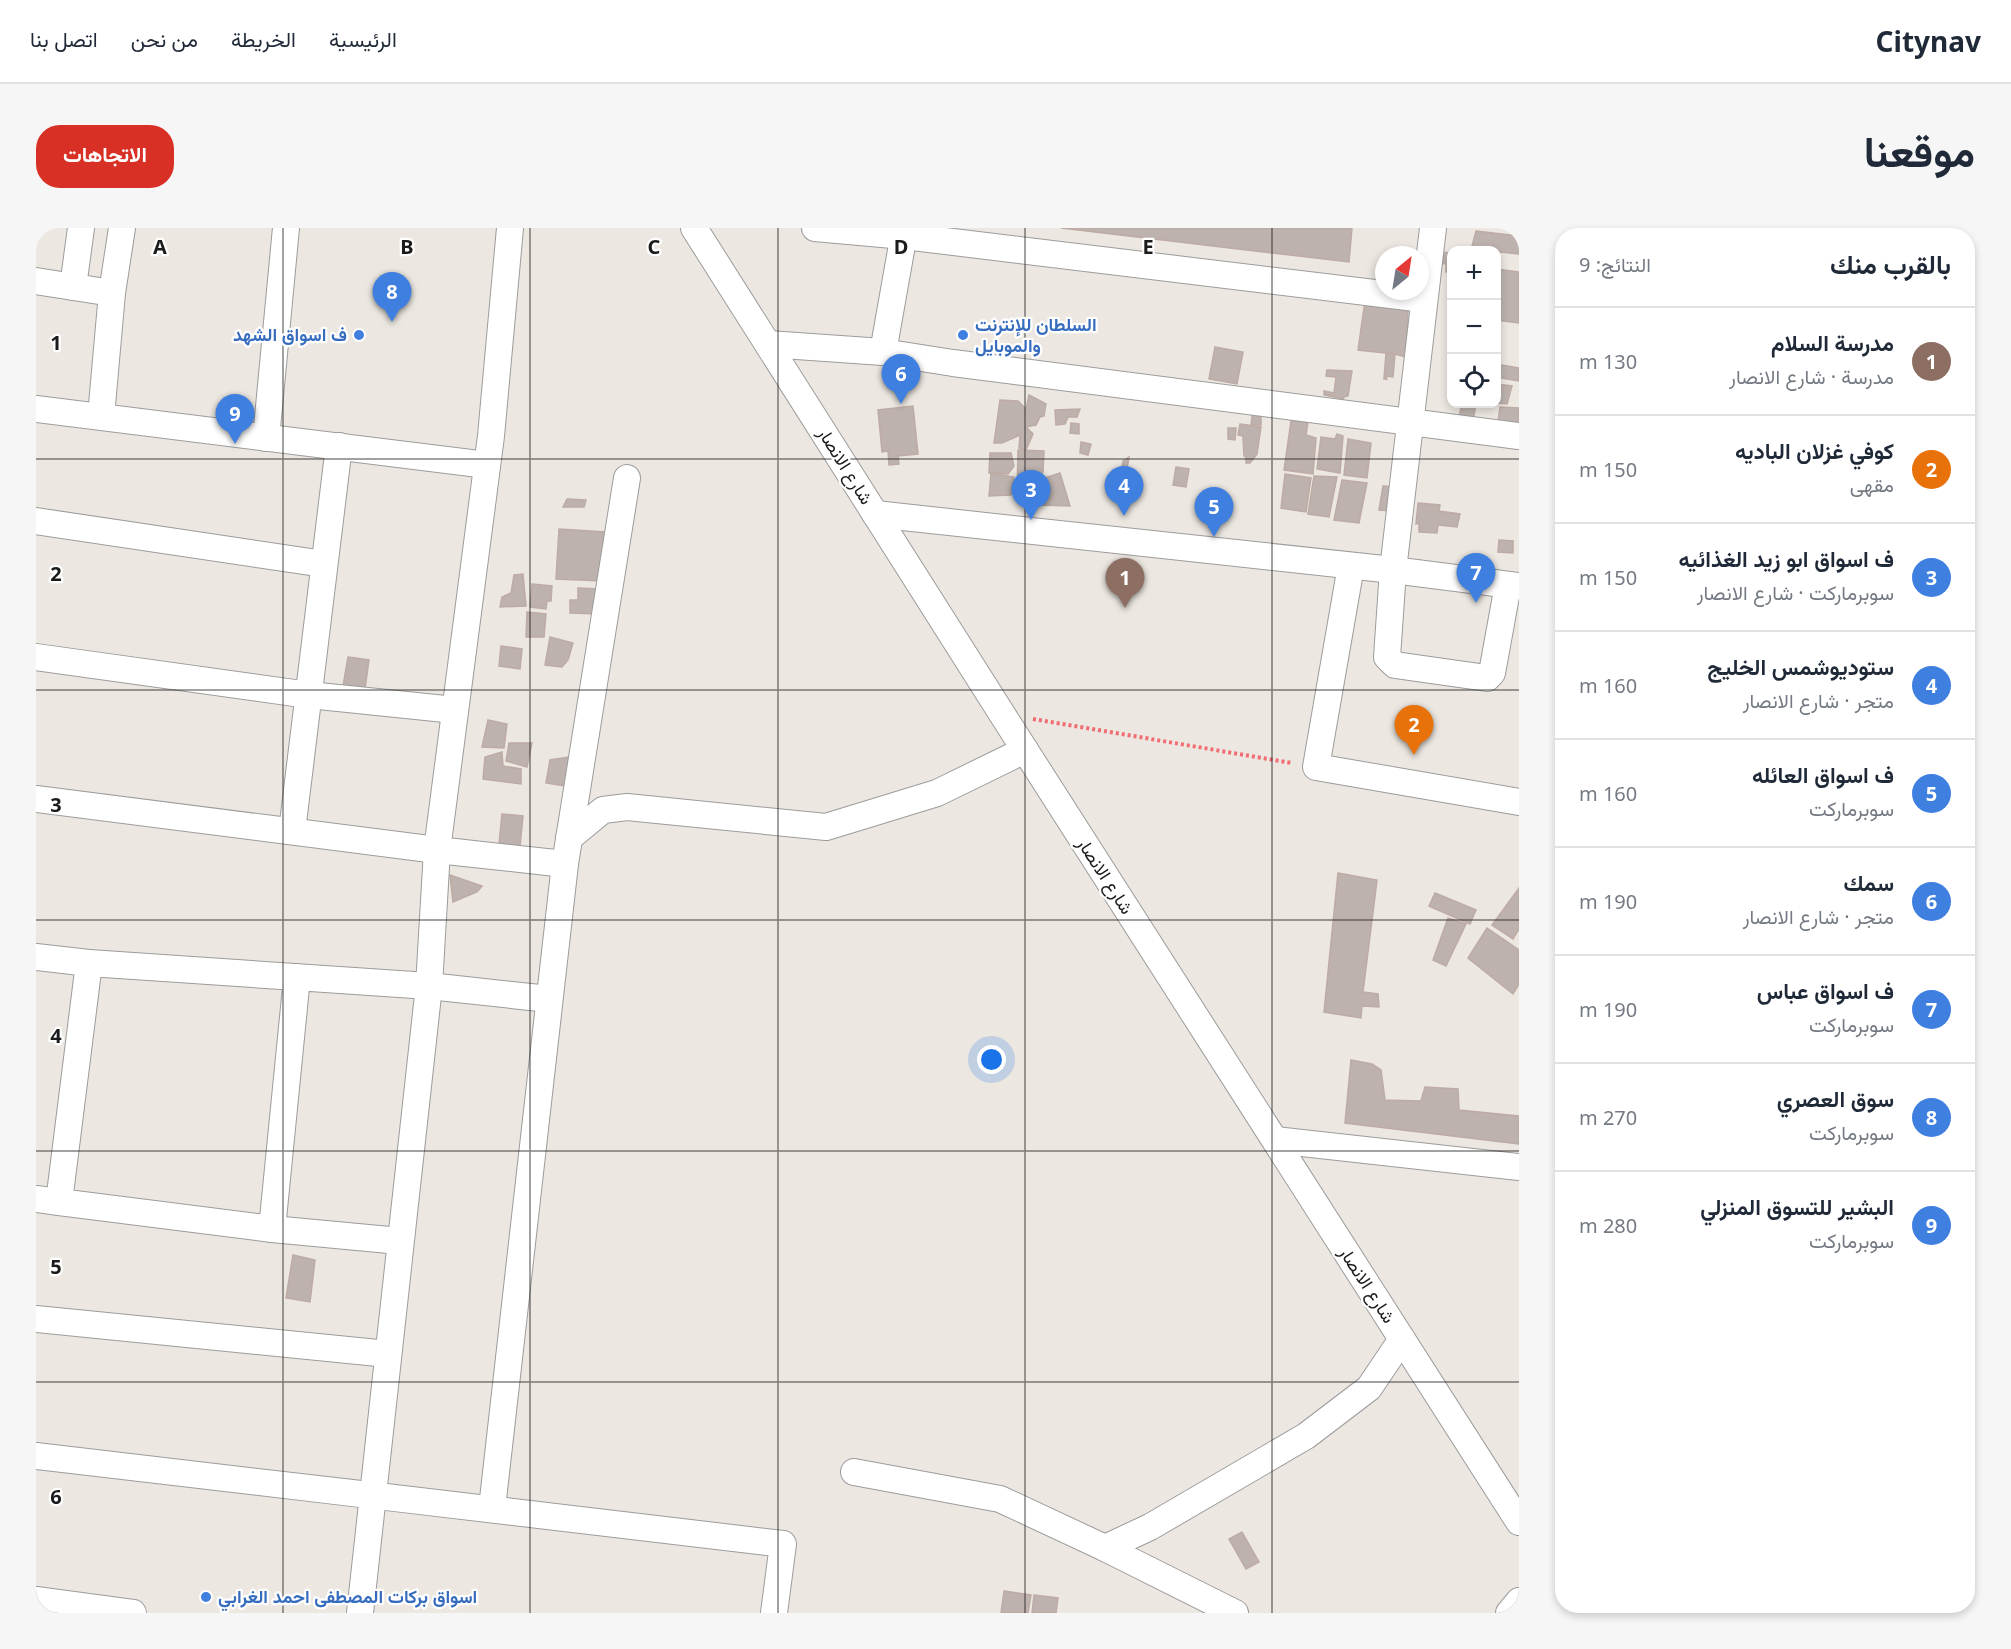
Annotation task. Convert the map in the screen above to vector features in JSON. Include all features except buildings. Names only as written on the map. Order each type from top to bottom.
[{"type":"street","points":[[74,287],[81,228]]},
{"type":"street","points":[[101,416],[112,293],[122,228]]},
{"type":"street","points":[[266,438],[286,228]]},
{"type":"street","points":[[360,1613],[429,986],[437,850],[487,465],[510,228]]},
{"type":"street","name":"شارع الانصار","points":[[694,228],[1024,750],[1519,1522]]},
{"type":"street","points":[[815,228],[904,232],[1375,293]]},
{"type":"street","points":[[1429,264],[1433,228]]},
{"type":"street","points":[[883,352],[904,232]]},
{"type":"street","points":[[36,281],[112,293]]},
{"type":"street","points":[[875,514],[1393,570],[1513,586],[1492,673],[1487,678],[1395,665],[1387,657],[1393,570],[1425,300]]},
{"type":"street","points":[[768,344],[883,352],[964,365],[1519,436]]},
{"type":"street","points":[[36,409],[487,465]]},
{"type":"street","points":[[292,831],[339,446]]},
{"type":"street","points":[[492,1508],[565,864],[627,478]]},
{"type":"street","points":[[36,521],[324,564]]},
{"type":"street","points":[[1351,566],[1316,767],[1519,802]]},
{"type":"street","points":[[36,657],[309,695],[455,710]]},
{"type":"street","points":[[569,838],[603,810],[627,807],[826,828],[937,794],[1024,750]]},
{"type":"street","points":[[36,799],[565,864]]},
{"type":"street","points":[[36,957],[89,963],[429,986],[549,999]]},
{"type":"street","points":[[89,963],[47,1200],[272,1229],[400,1241]]},
{"type":"street","points":[[272,1229],[297,977]]},
{"type":"street","points":[[1275,1140],[1519,1167]]},
{"type":"street","points":[[36,1319],[388,1354]]},
{"type":"street","points":[[1105,1548],[1150,1527],[1306,1436],[1369,1388],[1402,1339]]},
{"type":"street","points":[[36,1456],[783,1544],[774,1613]]},
{"type":"street","points":[[854,1472],[1000,1499],[1235,1613]]},
{"type":"street","points":[[36,1600],[133,1613]]},
{"type":"street","points":[[1509,1613],[1519,1600]]},
{"type":"path","points":[[1002,714],[1316,767]]},
{"type":"place","name":"سوق العصري","points":[[392,322]]},
{"type":"place","name":"ف اسواق الشهد","points":[[359,335]]},
{"type":"place","name":"السلطان للإنترنت والموبايل","points":[[963,335]]},
{"type":"place","name":"سمك","points":[[901,404]]},
{"type":"place","name":"البشير للتسوق المنزلي","points":[[235,444]]},
{"type":"place","name":"ستوديوشمس الخليج","points":[[1124,516]]},
{"type":"place","name":"ف اسواق ابو زيد الغذائيه","points":[[1031,520]]},
{"type":"place","name":"ف اسواق العائله","points":[[1214,537]]},
{"type":"place","name":"ف اسواق عباس","points":[[1476,603]]},
{"type":"place","name":"مدرسة السلام","points":[[1125,608]]},
{"type":"place","name":"كوفي غزلان الباديه","points":[[1414,755]]},
{"type":"place","name":"اسواق بركات المصطفى احمد الغرابي","points":[[206,1597]]}]
